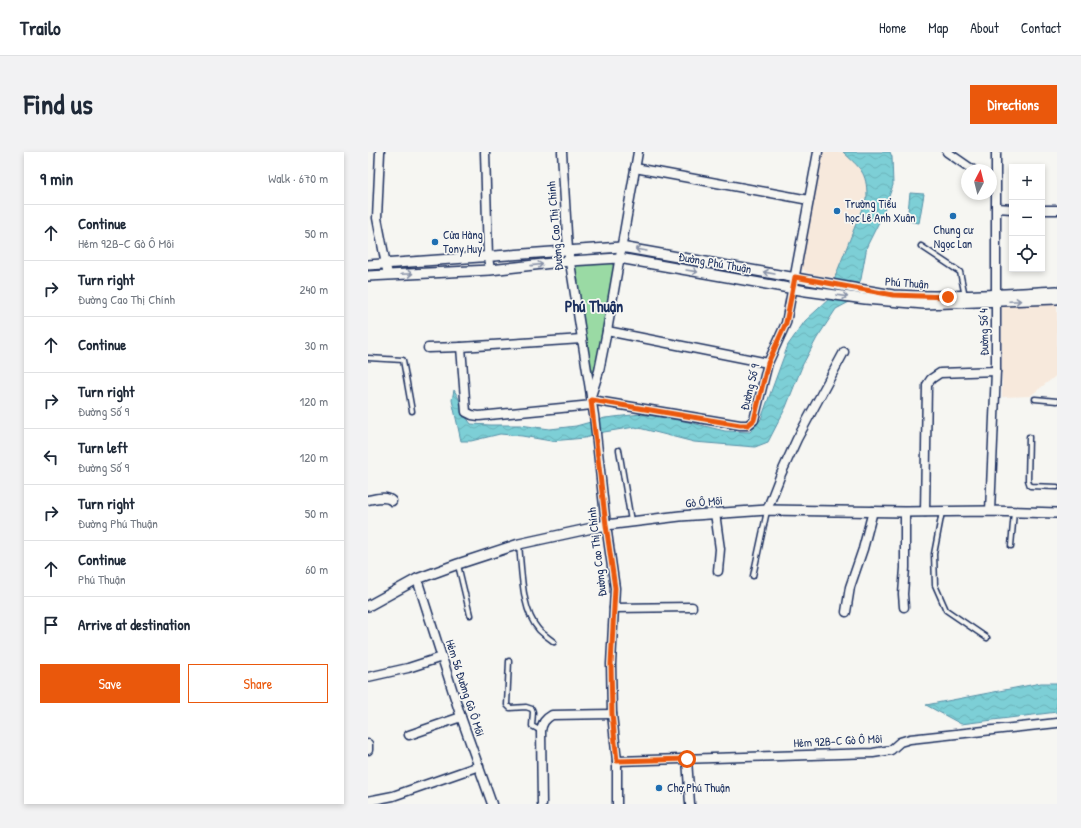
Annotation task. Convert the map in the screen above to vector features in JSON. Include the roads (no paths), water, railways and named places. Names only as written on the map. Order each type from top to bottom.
[{"type":"street","points":[[380,152],[377,218],[388,275]]},
{"type":"street","points":[[485,152],[488,257],[490,270]]},
{"type":"street","name":"Đường Cao Thị Chính","points":[[562,152],[568,250],[594,416],[606,525],[615,588],[611,664],[612,714],[617,761],[618,804]]},
{"type":"street","points":[[591,401],[607,331],[638,152]]},
{"type":"street","name":"Đường Số 9","points":[[461,347],[466,412],[472,415],[479,416],[591,401],[733,424],[748,425],[754,420],[768,363],[786,323],[818,152]]},
{"type":"street","points":[[946,152],[964,164]]},
{"type":"street","name":"Đường Số 4","points":[[995,164],[996,152]]},
{"type":"street","points":[[635,168],[809,200]]},
{"type":"street","name":"Đường Số 4","points":[[990,511],[996,371],[996,200]]},
{"type":"street","points":[[997,208],[1009,209]]},
{"type":"street","points":[[1045,210],[1057,210]]},
{"type":"street","name":"Đường Phú Thuận","points":[[368,265],[621,247],[821,282],[865,295]]},
{"type":"street","name":"Đường Phú Thuận","points":[[368,276],[490,270],[570,261],[619,258],[819,292],[865,295],[924,304],[1057,291]]},
{"type":"street","name":"Phú Thuận","points":[[865,295],[966,296],[995,298]]},
{"type":"street","name":"Đường Phú Thuận","points":[[995,298],[1057,299]]},
{"type":"street","points":[[607,331],[768,363]]},
{"type":"street","points":[[428,348],[582,339]]},
{"type":"street","points":[[767,510],[797,439],[844,352]]},
{"type":"street","points":[[925,512],[927,385],[931,379],[940,373],[996,371]]},
{"type":"street","points":[[368,500],[386,498],[392,501]]},
{"type":"street","name":"Gò Ô Môi","points":[[368,606],[416,579],[458,564],[519,544],[606,525],[715,513],[767,510],[905,512],[990,511],[1057,513]]},
{"type":"street","points":[[846,612],[850,587],[863,549],[873,511]]},
{"type":"street","points":[[904,607],[905,512]]},
{"type":"street","points":[[715,513],[720,549],[718,571]]},
{"type":"street","name":"Hẻm 56 Đường Gò Ô Môi","points":[[416,579],[492,804]]},
{"type":"street","points":[[614,608],[692,606]]},
{"type":"street","points":[[368,677],[408,668],[442,657]]},
{"type":"street","points":[[542,804],[542,724],[552,715],[612,714]]},
{"type":"street","points":[[410,735],[462,717]]},
{"type":"street","name":"Hẻm 92B-C Gò Ô Môi","points":[[617,761],[884,752],[891,750],[900,742],[910,739],[1057,723]]},
{"type":"street","points":[[687,759],[690,804]]},
{"type":"street","points":[[368,801],[393,796],[478,766]]},
{"type":"lane","points":[[921,246],[960,272],[966,296]]},
{"type":"lane","points":[[368,358],[403,360],[405,363],[412,411]]},
{"type":"lane","points":[[1035,399],[1057,401]]},
{"type":"lane","points":[[1028,437],[1028,480],[1030,486],[1057,487]]},
{"type":"lane","points":[[619,450],[631,522]]},
{"type":"lane","points":[[753,576],[767,510]]},
{"type":"lane","points":[[942,511],[934,554],[935,585],[946,610],[987,638]]},
{"type":"lane","points":[[1011,546],[1014,512]]},
{"type":"lane","points":[[519,544],[525,599],[530,615],[539,630],[554,642]]},
{"type":"lane","points":[[458,564],[470,615]]},
{"type":"lane","points":[[509,661],[507,705],[510,708],[526,707],[532,709],[532,726],[541,731]]},
{"type":"water","points":[[843,152],[890,152],[892,157],[893,185],[882,216],[867,246],[861,279],[851,301],[836,309],[817,338],[803,364],[786,407],[768,442],[755,447],[694,442],[635,427],[604,432],[585,438],[551,441],[500,434],[471,441],[461,441],[452,400],[454,390],[471,424],[520,425],[550,429],[576,426],[605,418],[641,414],[684,421],[725,431],[750,432],[761,419],[788,345],[805,321],[830,298],[835,277],[867,196],[866,181],[864,176],[854,162]]},
{"type":"water","points":[[910,193],[924,194],[919,223],[907,221]]},
{"type":"water","points":[[1041,683],[1057,683],[1057,712],[961,724],[926,705]]},
{"type":"place","name":"Trường Tiểu học Lê Anh Xuân","points":[[837,211]]},
{"type":"place","name":"Chung cư Ngọc Lan","points":[[953,216]]},
{"type":"place","name":"Cửa Hàng Tony Huy","points":[[435,242]]},
{"type":"place","name":"Chợ Phú Thuận","points":[[659,788]]},
{"type":"district","name":"Phú Thuận","points":[[594,306]]}]
